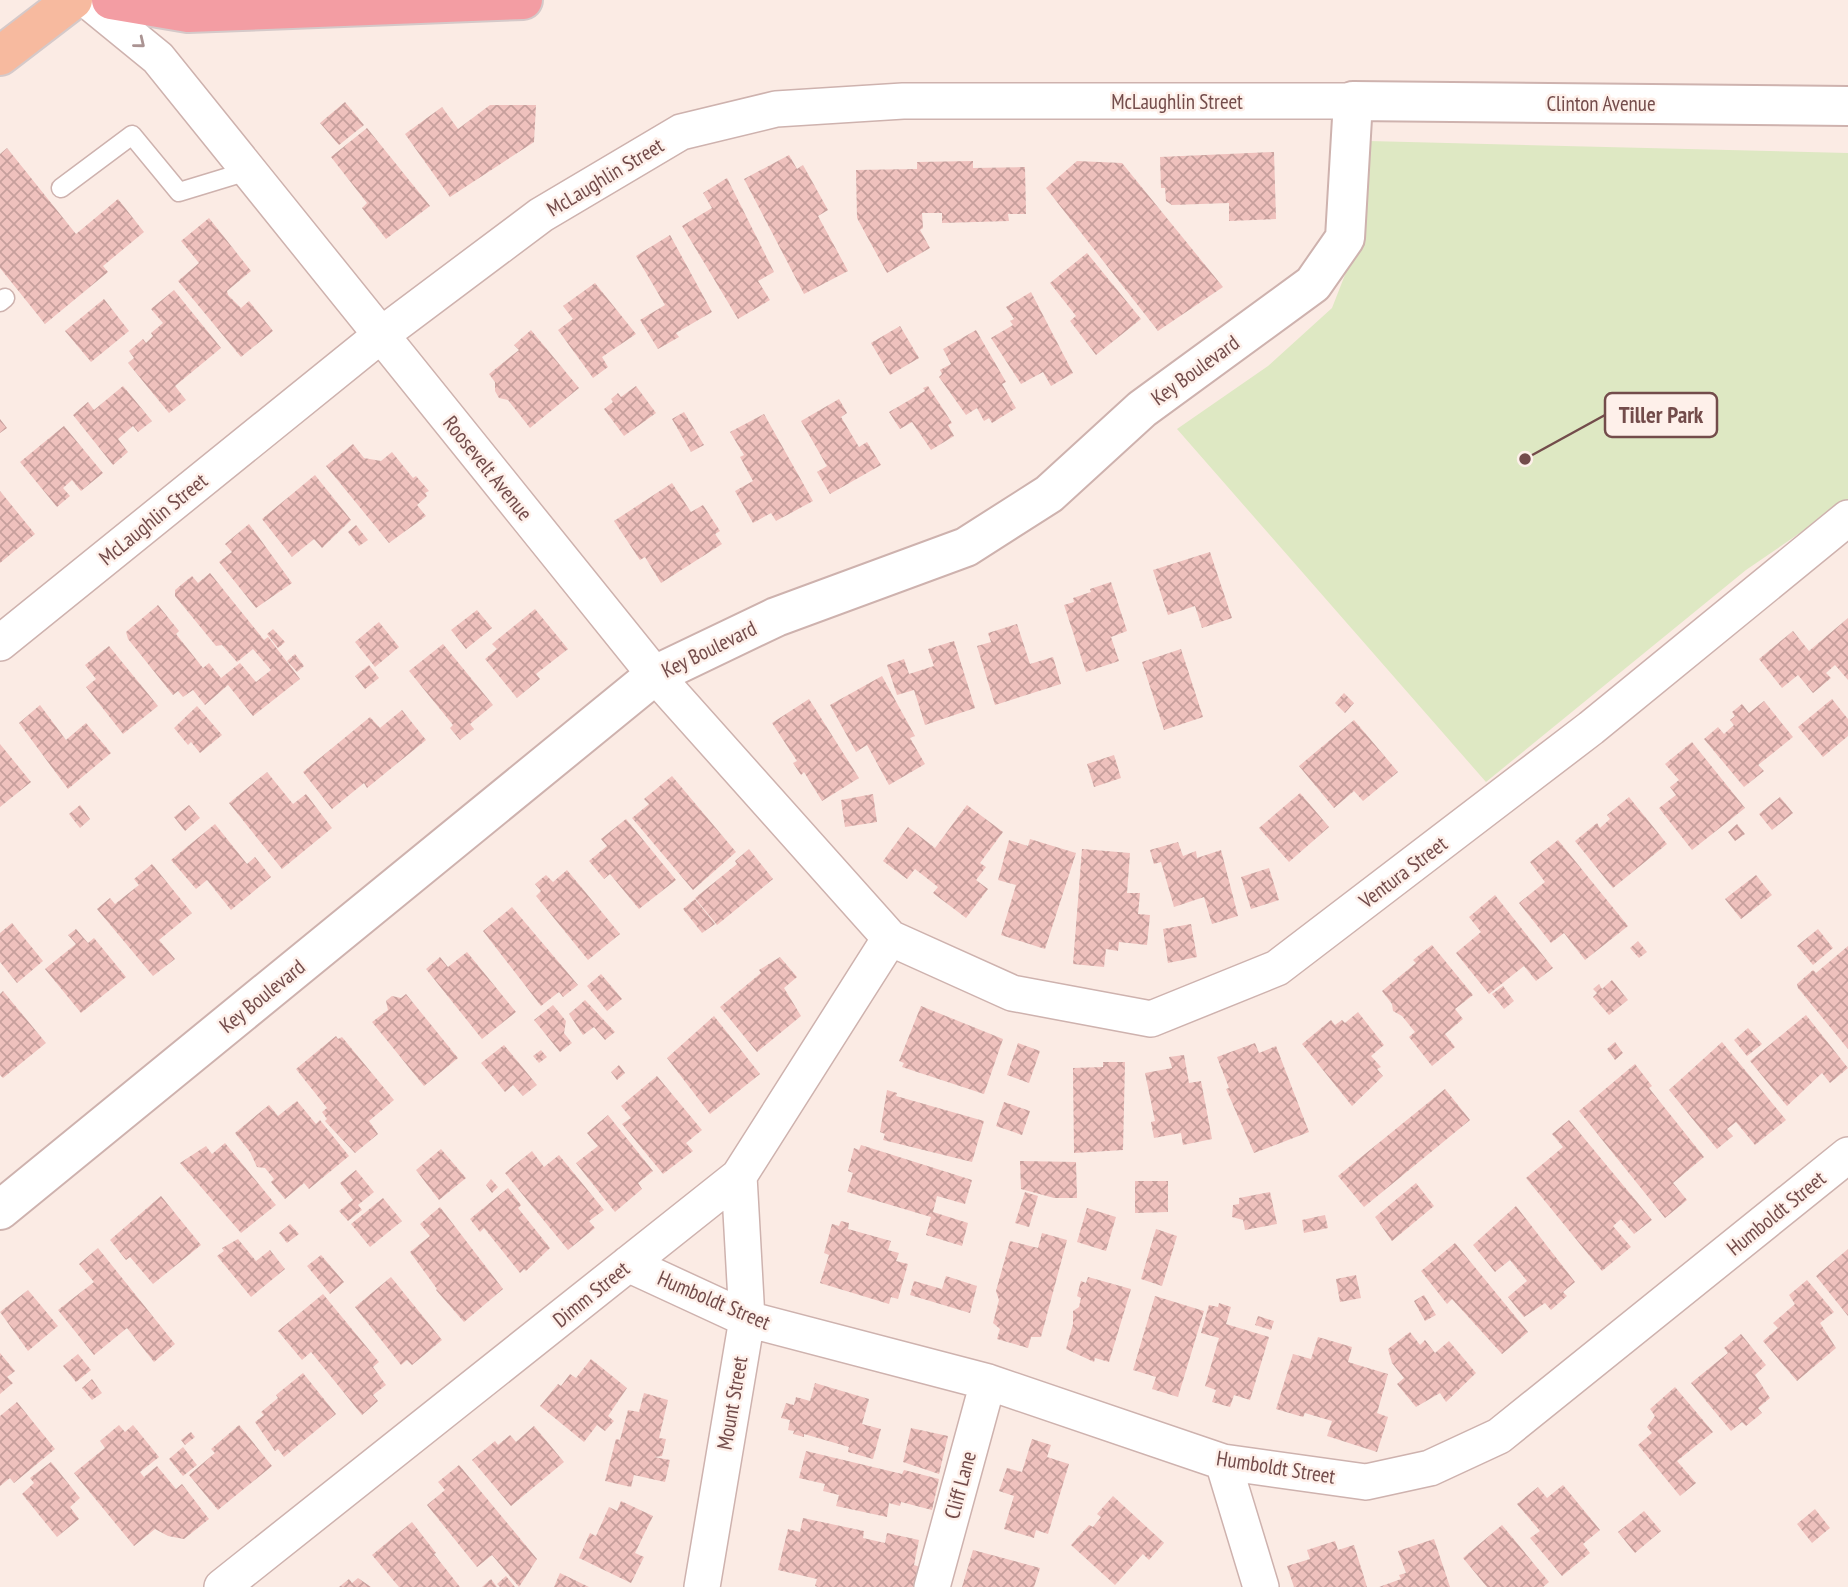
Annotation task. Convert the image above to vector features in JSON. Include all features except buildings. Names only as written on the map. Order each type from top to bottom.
[{"type":"highway","points":[[111,0],[188,13],[523,0]]},
{"type":"main road","points":[[0,56],[74,0]]},
{"type":"street","name":"Roosevelt Avenue","points":[[87,0],[158,58],[655,675],[890,938]]},
{"type":"street","name":"McLaughlin Street","points":[[0,643],[381,335],[541,215],[681,132],[776,109],[902,101],[1353,101]]},
{"type":"street","name":"Clinton Avenue","points":[[1353,101],[1848,106]]},
{"type":"street","name":"Key Boulevard","points":[[0,1210],[655,675],[776,617],[966,547],[1049,494],[1142,410],[1313,284],[1345,238],[1353,101]]},
{"type":"street","name":"Ventura Street","points":[[890,938],[1012,993],[1151,1019],[1277,968],[1591,728],[1848,518]]},
{"type":"street","name":"Dimm Street","points":[[222,1587],[739,1175],[890,938]]},
{"type":"street","name":"Humboldt Street","points":[[628,1264],[747,1319],[988,1382],[1223,1462],[1366,1482],[1430,1468],[1499,1436],[1848,1155]]},
{"type":"street","name":"Mount Street","points":[[702,1587],[747,1319],[739,1175]]},
{"type":"street","name":"Cliff Lane","points":[[932,1587],[988,1382]]},
{"type":"street","points":[[1223,1462],[1261,1587]]},
{"type":"lane","points":[[61,188],[132,135],[179,192],[248,171]]},
{"type":"green space","points":[[1369,141],[1848,153],[1848,500],[1746,570],[1486,782],[1177,429],[1268,366],[1332,308],[1359,239]]},
{"type":"place","name":"Tiller Park","points":[[1525,459]]}]
